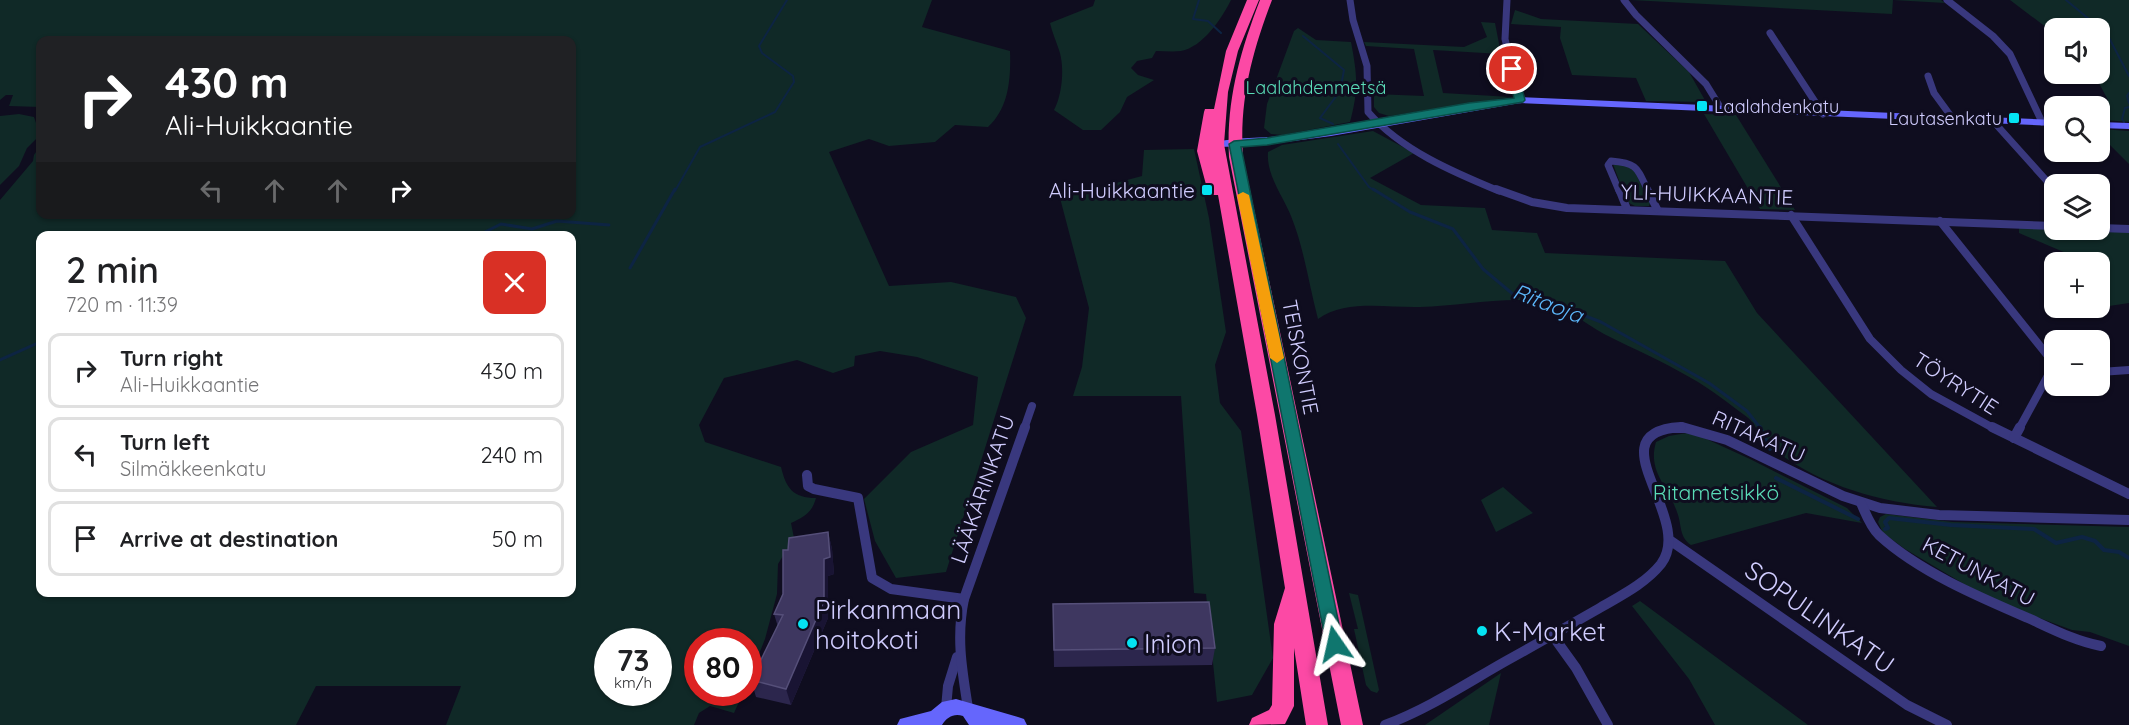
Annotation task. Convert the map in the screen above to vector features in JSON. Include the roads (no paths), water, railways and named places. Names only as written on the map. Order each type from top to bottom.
[{"type":"highway","name":"TEISKONTIE","points":[[1252,0],[1232,51],[1222,92],[1227,209],[1266,415],[1317,725]]},
{"type":"highway","name":"TEISKONTIE","points":[[1266,0],[1241,72],[1226,144],[1352,725]]},
{"type":"highway","points":[[1222,92],[1212,104],[1204,152],[1218,201],[1227,209]]},
{"type":"highway","points":[[1260,725],[1277,717],[1283,706],[1284,624],[1294,588]]},
{"type":"street","points":[[1350,0],[1353,24],[1367,66],[1366,106],[1379,123]]},
{"type":"street","points":[[1507,0],[1503,20],[1504,44],[1520,100]]},
{"type":"street","points":[[1624,0],[1636,15],[1706,84],[1722,110]]},
{"type":"street","points":[[1226,144],[1267,141],[1469,106],[1520,100],[2042,122],[2010,54],[1993,36],[1947,0]]},
{"type":"street","points":[[1770,33],[1823,114]]},
{"type":"street","points":[[1928,76],[1934,93],[1953,119]]},
{"type":"street","points":[[1993,120],[2044,178]]},
{"type":"street","name":"YLI-HUIKKAANTIE","points":[[1379,123],[1393,136],[1496,190],[1527,201],[1567,208],[1657,209],[2044,226]]},
{"type":"street","points":[[2110,125],[2129,126]]},
{"type":"street","points":[[1627,209],[1608,165],[1611,161],[1629,162],[1635,165],[1657,209]]},
{"type":"street","name":"TÖYRYTIE","points":[[1791,215],[1879,349],[1900,370],[1931,394],[1963,413],[2129,494]]},
{"type":"street","points":[[1940,221],[2044,349]]},
{"type":"street","points":[[2110,228],[2129,229]]},
{"type":"street","points":[[2110,371],[2129,370]]},
{"type":"street","points":[[2014,438],[2044,383]]},
{"type":"street","name":"LÄÄKÄRINKATU","points":[[973,715],[957,654],[957,627],[964,599],[1032,406]]},
{"type":"street","name":"RITAKATU","points":[[1671,541],[1666,511],[1642,459],[1644,441],[1652,433],[1667,427],[1683,427],[1711,435],[1861,502],[1932,515],[2129,520]]},
{"type":"street","points":[[807,476],[808,486],[818,491],[848,494],[858,498],[872,578],[887,588],[964,599]]},
{"type":"street","name":"KETUNKATU","points":[[1861,502],[1871,526],[1879,535],[1941,576],[1997,606],[2101,646]]},
{"type":"street","points":[[1385,725],[1553,636],[1621,596],[1651,574],[1665,558],[1671,541]]},
{"type":"street","name":"SOPULINKATU","points":[[1671,541],[1907,705],[1947,725]]},
{"type":"street","points":[[1553,636],[1567,652],[1587,684],[1608,725]]},
{"type":"street","name":"LÄÄKÄRINKATU","points":[[938,717],[957,654]]},
{"type":"street","points":[[906,725],[938,717],[953,706],[973,715],[1018,725]]},
{"type":"waterway","points":[[675,191],[700,147],[775,112],[794,82],[793,76],[762,53],[759,46],[787,0]]},
{"type":"waterway","points":[[1199,0],[1193,19],[1208,21],[1221,33]]},
{"type":"waterway","points":[[2066,0],[2107,34],[2129,76]]},
{"type":"waterway","points":[[1303,36],[1344,70],[1340,91],[1320,118],[1333,124]]},
{"type":"waterway","points":[[2129,93],[2127,96],[2129,103]]},
{"type":"waterway","points":[[2124,122],[2122,119],[2125,108],[2129,107]]},
{"type":"waterway","name":"Ritaoja","points":[[1338,144],[1369,187],[1375,191]]},
{"type":"waterway","points":[[630,268],[675,189]]},
{"type":"waterway","name":"Ritaoja","points":[[1373,189],[1410,212],[1453,229],[1483,269],[1514,295],[1562,307],[1601,322],[1709,383],[1747,411],[1761,429]]},
{"type":"waterway","points":[[487,231],[501,224],[532,229],[557,221],[609,225]]},
{"type":"waterway","points":[[0,360],[36,344]]},
{"type":"waterway","name":"Ritaoja","points":[[1761,429],[1770,449]]},
{"type":"waterway","points":[[1776,478],[1858,519]]},
{"type":"waterway","points":[[1885,529],[1888,528],[1885,522],[1889,518],[1951,525],[2034,529],[2056,543],[2082,537],[2095,541],[2104,550],[2119,552],[2129,558]]},
{"type":"place","name":"Laalahdenkatu","points":[[1702,106]]},
{"type":"place","name":"Lautasenkatu","points":[[2014,118]]},
{"type":"place","name":"Ali-Huikkaantie","points":[[1207,190]]},
{"type":"place","name":"Pirkanmaan hoitokoti","points":[[803,624]]},
{"type":"place","name":"K-Market","points":[[1482,631]]},
{"type":"place","name":"Inion","points":[[1132,643]]},
{"type":"park label","name":"Laalahdenmetsä","points":[[1316,87]]},
{"type":"park label","name":"Ritametsikkö","points":[[1716,492]]}]
